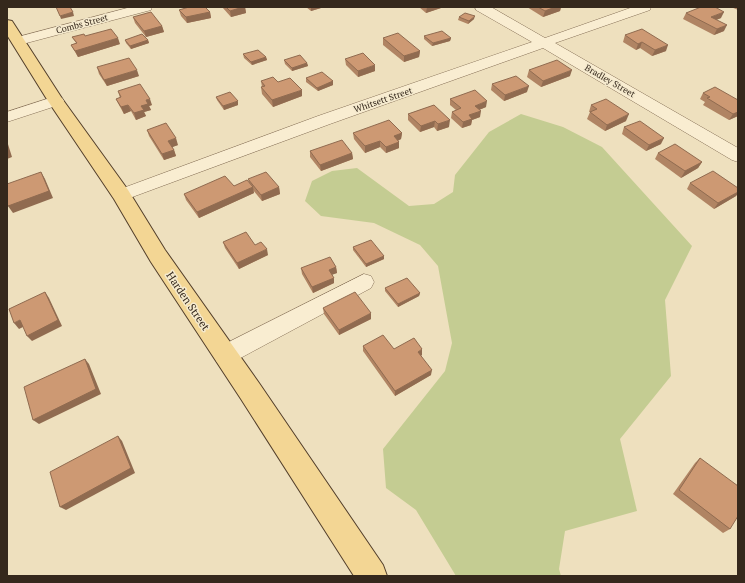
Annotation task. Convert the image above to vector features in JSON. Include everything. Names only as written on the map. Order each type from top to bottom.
[{"type":"main road","name":"Harden Street","points":[[13,32],[56,102],[121,195],[158,256],[372,576]]},
{"type":"street","name":"Combs Street","points":[[13,32],[146,7]]},
{"type":"street","name":"Bradley Street","points":[[482,7],[738,156]]},
{"type":"street","name":"Whitsett Street","points":[[121,195],[324,120],[645,7]]},
{"type":"street","points":[[7,117],[56,102]]},
{"type":"street","points":[[225,355],[364,282]]},
{"type":"green space","points":[[521,114],[563,127],[602,147],[692,246],[665,300],[671,376],[620,439],[637,511],[565,531],[559,569],[561,576],[456,576],[416,510],[386,488],[383,449],[445,371],[452,343],[438,266],[420,245],[374,223],[321,216],[305,201],[312,181],[332,171],[357,168],[409,206],[434,204],[453,192],[455,175],[489,132]]},
{"type":"building","points":[[56,7],[70,7],[73,12],[60,16]]},
{"type":"building","points":[[189,7],[205,7],[210,12],[186,17],[179,10]]},
{"type":"building","points":[[226,7],[243,7],[230,11]]},
{"type":"building","points":[[538,7],[555,7],[545,11]]},
{"type":"building","points":[[701,7],[715,7],[724,12],[711,17],[727,25],[717,29],[686,13]]},
{"type":"building","points":[[151,12],[162,26],[144,31],[133,17]]},
{"type":"building","points":[[465,13],[475,16],[469,21],[459,17]]},
{"type":"building","points":[[111,29],[118,38],[75,51],[71,45],[77,43],[72,37],[84,34],[85,36]]},
{"type":"building","points":[[642,29],[668,45],[655,50],[642,42],[638,44],[625,35]]},
{"type":"building","points":[[442,31],[451,38],[433,43],[424,36]]},
{"type":"building","points":[[398,33],[420,51],[404,56],[383,38]]},
{"type":"building","points":[[142,34],[148,40],[130,46],[125,40]]},
{"type":"building","points":[[258,50],[266,57],[251,62],[243,54]]},
{"type":"building","points":[[363,53],[375,65],[358,71],[345,59]]},
{"type":"building","points":[[300,55],[307,63],[292,68],[284,60]]},
{"type":"building","points":[[129,58],[137,70],[104,80],[97,67]]},
{"type":"building","points":[[557,60],[572,70],[543,81],[529,70]]},
{"type":"building","points":[[322,72],[333,81],[317,88],[306,78]]},
{"type":"building","points":[[516,76],[529,86],[505,95],[492,84]]},
{"type":"building","points":[[273,77],[278,82],[290,78],[302,90],[272,100],[261,87],[265,86],[261,81]]},
{"type":"building","points":[[140,84],[150,99],[146,100],[148,104],[141,106],[144,110],[134,113],[128,105],[121,107],[116,99],[121,97],[118,91]]},
{"type":"building","points":[[715,87],[738,100],[738,112],[733,114],[707,98],[710,97],[703,93]]},
{"type":"building","points":[[475,90],[487,101],[475,106],[481,111],[469,115],[472,119],[463,122],[452,112],[461,108],[450,99]]},
{"type":"building","points":[[230,92],[238,101],[223,106],[216,97]]},
{"type":"building","points":[[606,99],[629,114],[607,125],[590,112],[597,109],[591,105]]},
{"type":"building","points":[[434,105],[450,120],[438,124],[435,121],[421,126],[408,114]]},
{"type":"building","points":[[389,120],[402,133],[394,136],[399,142],[386,147],[380,141],[365,146],[353,133]]},
{"type":"building","points":[[640,121],[664,138],[649,145],[624,127]]},
{"type":"building","points":[[166,123],[176,138],[168,141],[174,150],[162,154],[147,130]]},
{"type":"building","points":[[342,140],[352,153],[320,165],[310,151]]},
{"type":"building","points":[[675,144],[702,162],[685,171],[658,153]]},
{"type":"building","points":[[713,171],[738,188],[738,192],[718,203],[690,183]]},
{"type":"building","points":[[41,172],[49,191],[8,206],[7,184]]},
{"type":"building","points":[[266,172],[279,187],[261,195],[248,179]]},
{"type":"building","points":[[225,176],[234,186],[247,180],[253,187],[197,212],[184,194]]},
{"type":"building","points":[[246,232],[255,245],[261,242],[267,249],[237,263],[223,242]]},
{"type":"building","points":[[371,240],[384,256],[366,264],[353,247]]},
{"type":"building","points":[[330,257],[336,267],[329,270],[334,278],[312,287],[301,268]]},
{"type":"building","points":[[407,278],[420,293],[398,304],[385,288]]},
{"type":"building","points":[[45,292],[58,320],[27,336],[20,320],[14,323],[9,309]]},
{"type":"building","points":[[355,292],[371,313],[339,330],[323,308]]},
{"type":"building","points":[[383,335],[394,349],[414,338],[422,349],[418,352],[432,370],[395,391],[363,346]]},
{"type":"building","points":[[85,359],[96,389],[33,420],[24,387]]},
{"type":"building","points":[[118,436],[131,468],[60,507],[50,472]]},
{"type":"building","points":[[700,458],[738,486],[738,516],[730,529],[679,490]]}]
